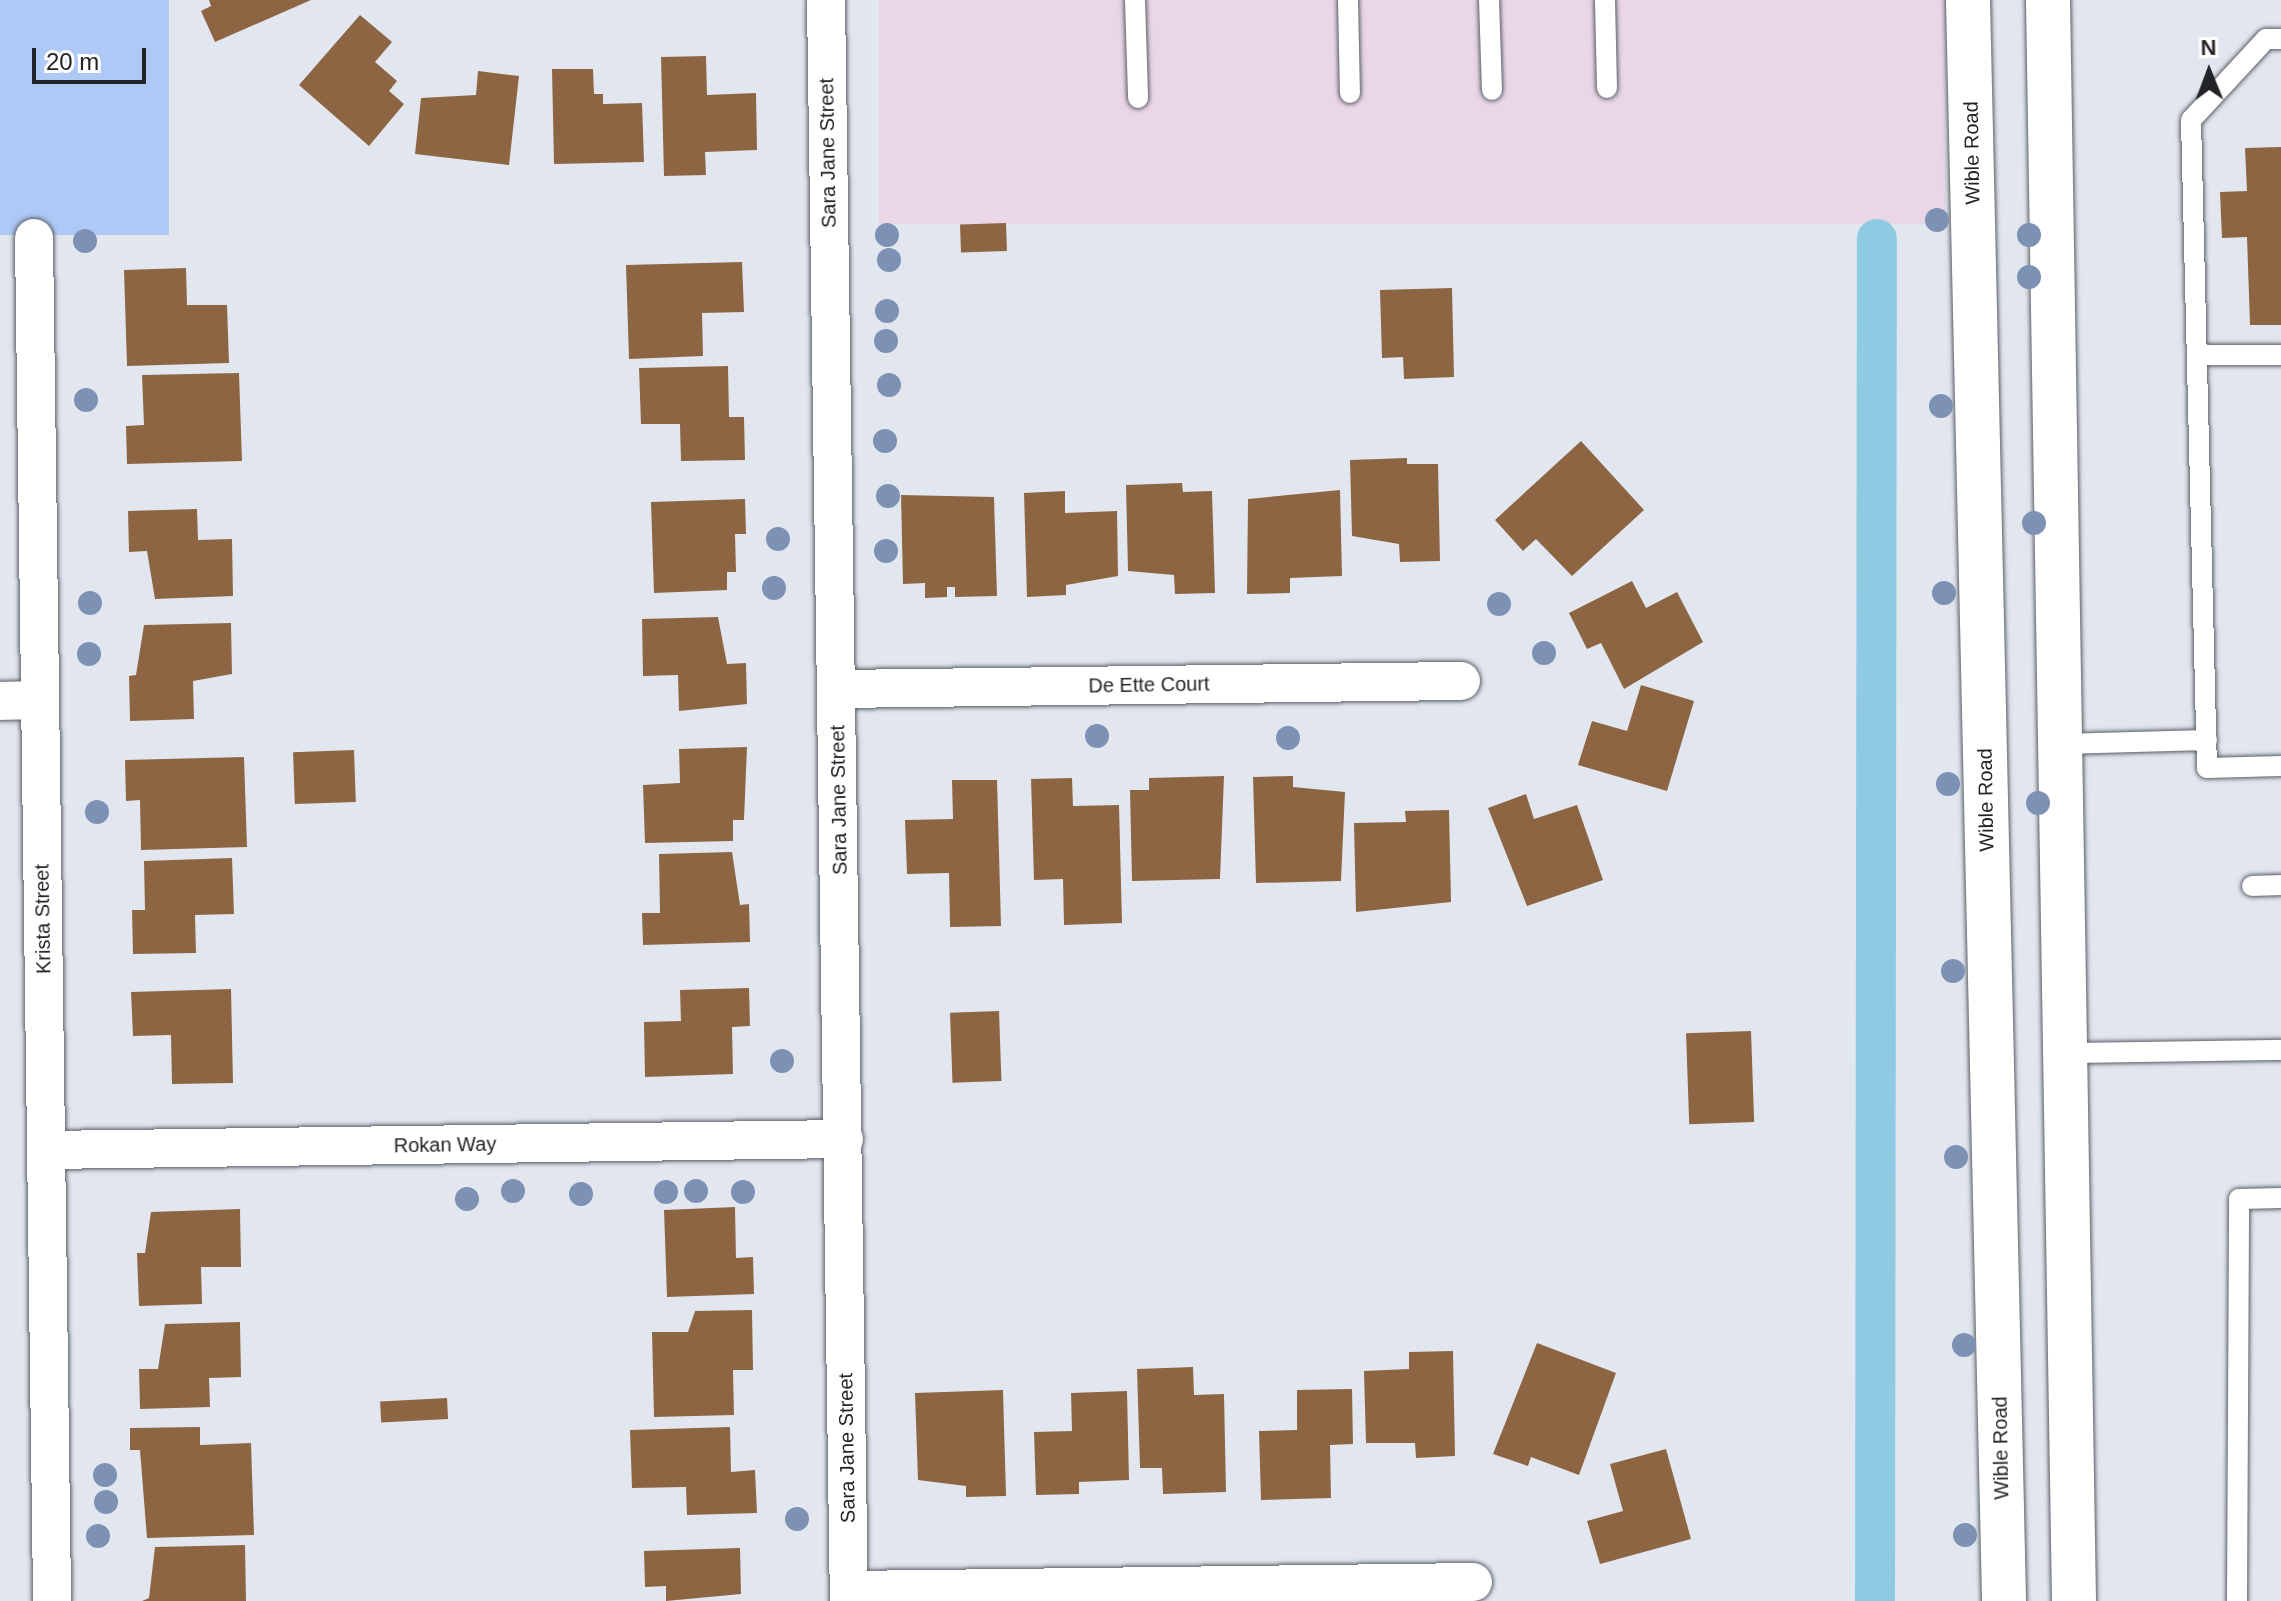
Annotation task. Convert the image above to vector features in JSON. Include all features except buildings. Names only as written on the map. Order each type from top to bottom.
[{"type":"street","name":"Sara Jane Street","points":[[826,0],[849,1596]]},
{"type":"street","name":"Wible Road","points":[[1968,0],[2004,1601]]},
{"type":"street","points":[[2048,0],[2074,1601]]},
{"type":"street","name":"Krista Street","points":[[34,238],[52,1601]]},
{"type":"street","name":"De Ette Court","points":[[838,689],[1461,681]]},
{"type":"street","points":[[0,701],[40,700]]},
{"type":"street","name":"Rokan Way","points":[[46,1150],[844,1139]]},
{"type":"street","points":[[849,1596],[1473,1582]]},
{"type":"street","points":[[28,1601],[52,1601]]},
{"type":"lane","points":[[1135,0],[1138,98]]},
{"type":"lane","points":[[1348,0],[1350,93]]},
{"type":"lane","points":[[1489,0],[1492,90]]},
{"type":"lane","points":[[1605,0],[1607,88]]},
{"type":"lane","points":[[2281,39],[2266,39],[2191,120],[2207,768],[2281,766]]},
{"type":"lane","points":[[2197,355],[2281,355]]},
{"type":"lane","points":[[2061,744],[2207,740]]},
{"type":"lane","points":[[2252,886],[2281,885]]},
{"type":"lane","points":[[2066,1053],[2281,1050]]},
{"type":"lane","points":[[2237,1601],[2239,1199],[2281,1198]]},
{"type":"shaded area","points":[[0,0],[169,0],[169,235],[0,235]]},
{"type":"shaded area","points":[[879,0],[1946,0],[1946,224],[879,224]]},
{"type":"waterway","points":[[1875,1601],[1877,239]]}]
